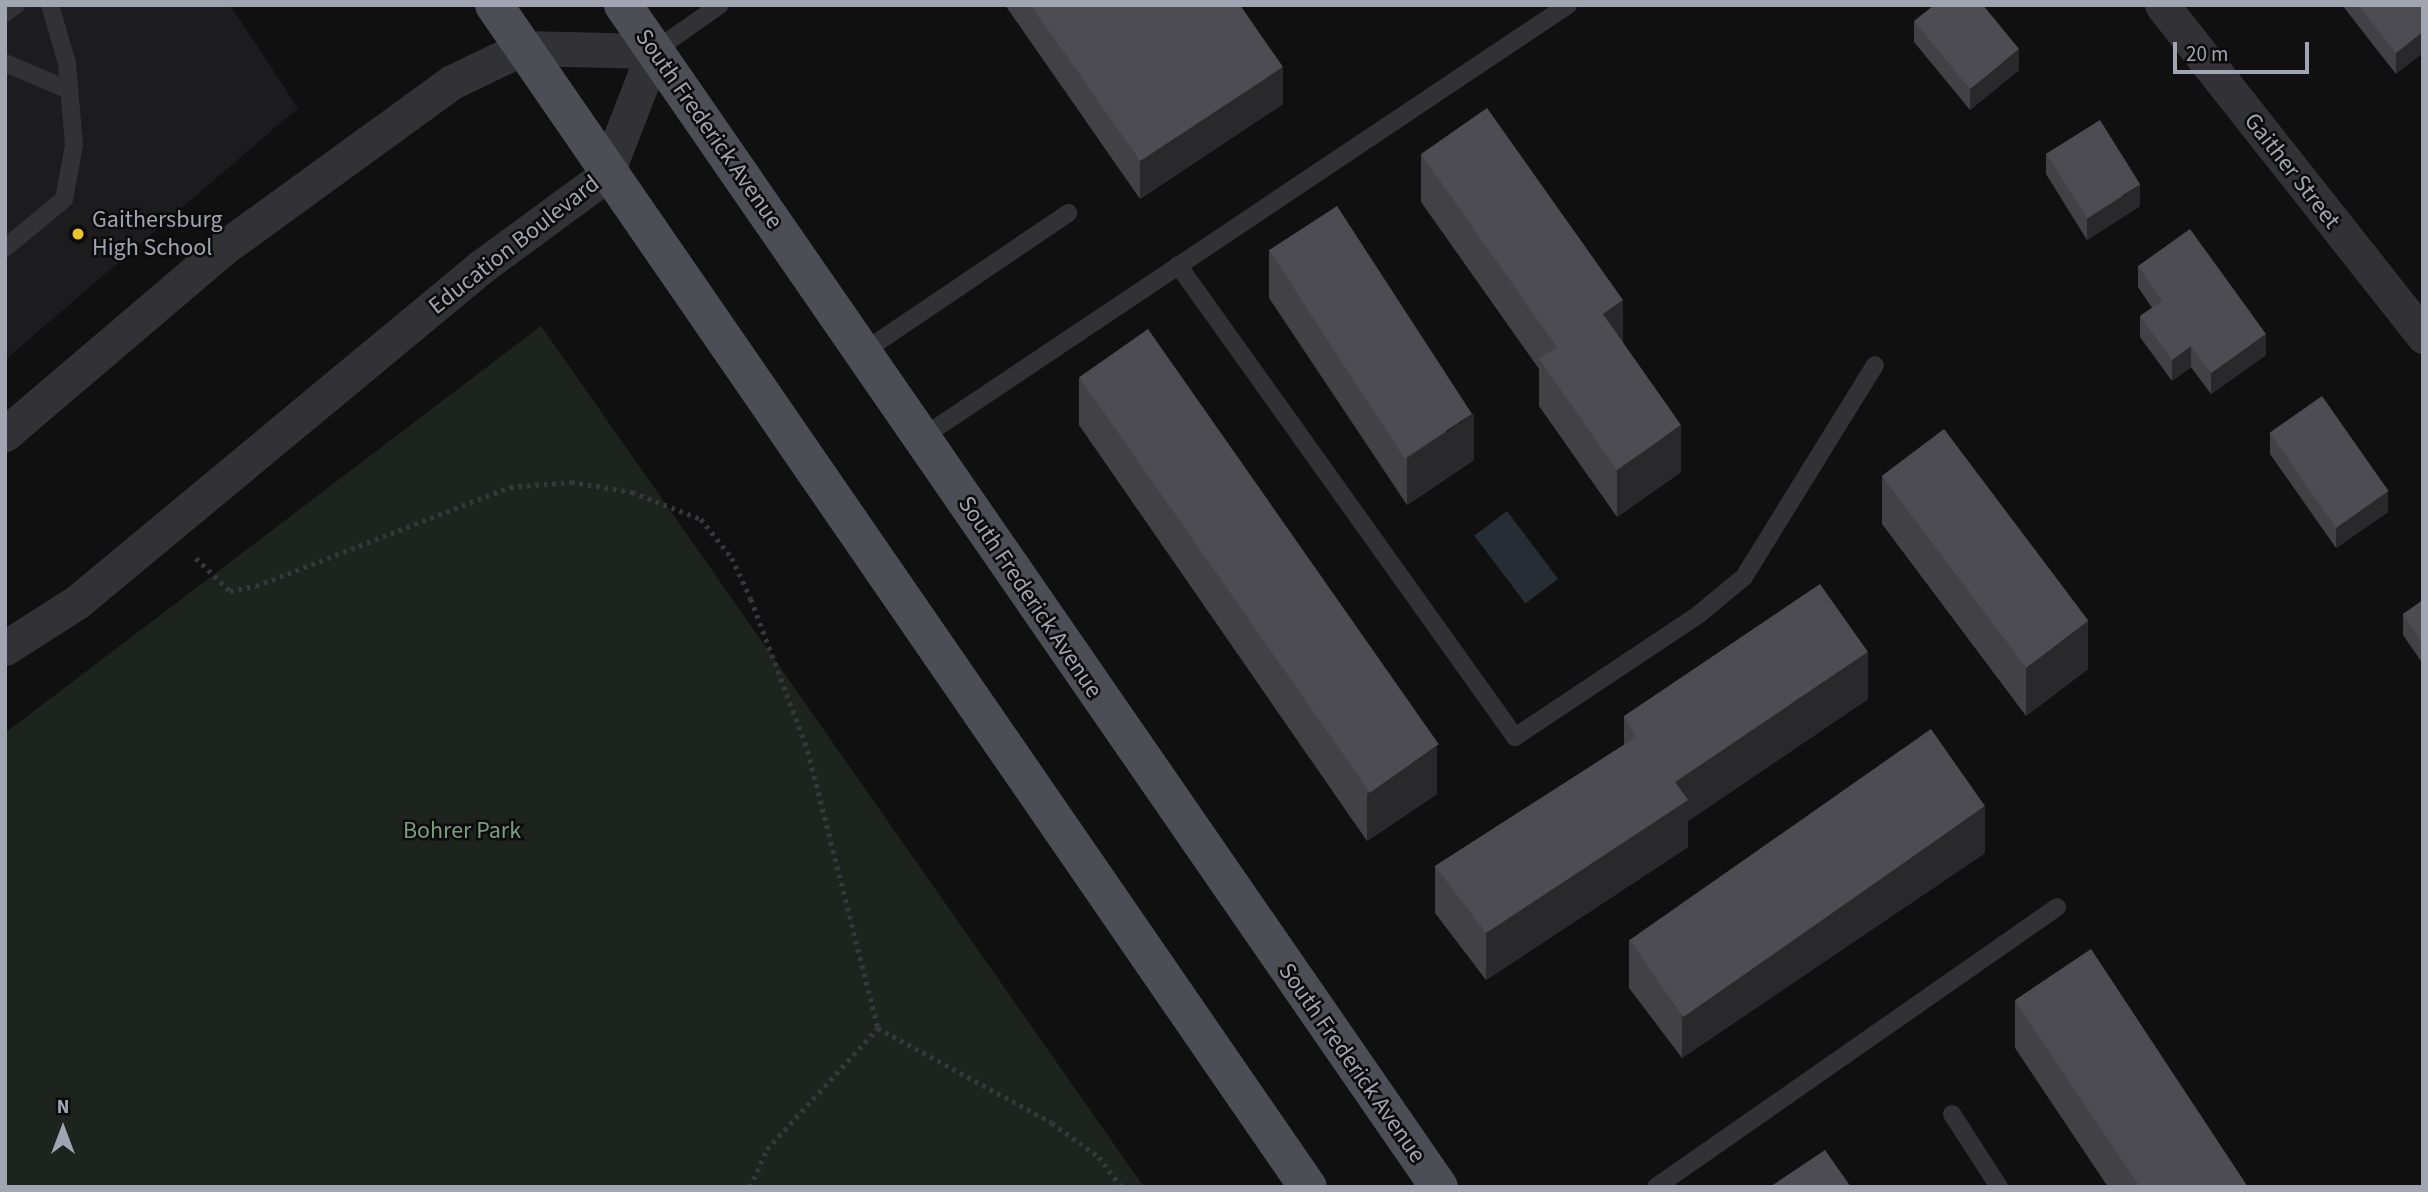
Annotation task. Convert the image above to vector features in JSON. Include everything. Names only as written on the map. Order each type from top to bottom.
[{"type":"main road","points":[[494,5],[606,175],[1308,1187]]},
{"type":"main road","name":"South Frederick Avenue","points":[[624,5],[1439,1187]]},
{"type":"street","name":"Gaither Street","points":[[2162,5],[2423,336]]},
{"type":"street","points":[[5,434],[136,318],[317,176],[452,82],[523,48],[654,51]]},
{"type":"street","name":"Education Boulevard","points":[[5,648],[77,601],[482,266],[606,175],[654,51]]},
{"type":"lane","points":[[5,13],[16,5]]},
{"type":"lane","points":[[5,248],[64,199],[74,145],[67,89],[67,64],[50,5]]},
{"type":"lane","points":[[654,51],[720,5]]},
{"type":"lane","points":[[921,438],[1568,5]]},
{"type":"lane","points":[[5,63],[67,89]]},
{"type":"lane","points":[[863,352],[1068,213]]},
{"type":"lane","points":[[1178,265],[1515,737],[1698,615],[1744,577],[1875,365]]},
{"type":"lane","points":[[1656,1187],[2057,907]]},
{"type":"lane","points":[[1952,1114],[1999,1187]]},
{"type":"path","points":[[171,523],[211,577],[230,591],[510,487],[571,482],[620,490],[701,519],[732,558],[751,599],[808,751],[877,1028],[1052,1123],[1098,1157],[1122,1187]]},
{"type":"path","points":[[750,1187],[767,1149],[877,1028]]},
{"type":"shaded area","name":"Gaithersburg High School","points":[[5,5],[230,5],[298,108],[5,360]]},
{"type":"shaded area","points":[[1507,511],[1558,579],[1525,604],[1474,536]]},
{"type":"green space","name":"Bohrer Park","points":[[541,326],[1144,1187],[5,1187],[5,733]]},
{"type":"building","points":[[1031,5],[1240,5],[1283,67],[1140,161]]},
{"type":"building","points":[[1934,5],[1983,5],[2019,49],[1970,89],[1914,21]]},
{"type":"building","points":[[2358,5],[2423,5],[2423,32],[2396,53]]},
{"type":"building","points":[[1487,108],[1623,300],[1603,314],[1681,425],[1617,470],[1539,359],[1557,347],[1421,154]]},
{"type":"building","points":[[2100,120],[2140,184],[2087,218],[2047,153]]},
{"type":"building","points":[[1337,206],[1472,414],[1404,458],[1269,250]]},
{"type":"building","points":[[2190,229],[2266,334],[2211,373],[2191,346],[2172,360],[2140,316],[2162,301],[2138,266]]},
{"type":"building","points":[[1148,329],[1439,744],[1370,792],[1079,377]]},
{"type":"building","points":[[2322,396],[2389,491],[2336,528],[2270,433]]},
{"type":"building","points":[[1944,429],[2088,621],[2026,668],[1882,476]]},
{"type":"building","points":[[1820,584],[1868,652],[1675,782],[1688,800],[1486,933],[1435,866],[1636,737],[1624,716]]},
{"type":"building","points":[[2423,600],[2423,643],[2403,614]]},
{"type":"building","points":[[1931,729],[1985,806],[1683,1017],[1630,940]]},
{"type":"building","points":[[2091,949],[2248,1187],[2140,1187],[2015,1000]]},
{"type":"building","points":[[1825,1150],[1851,1187],[1770,1187]]},
{"type":"place","name":"Gaithersburg High School","points":[[78,234]]}]
